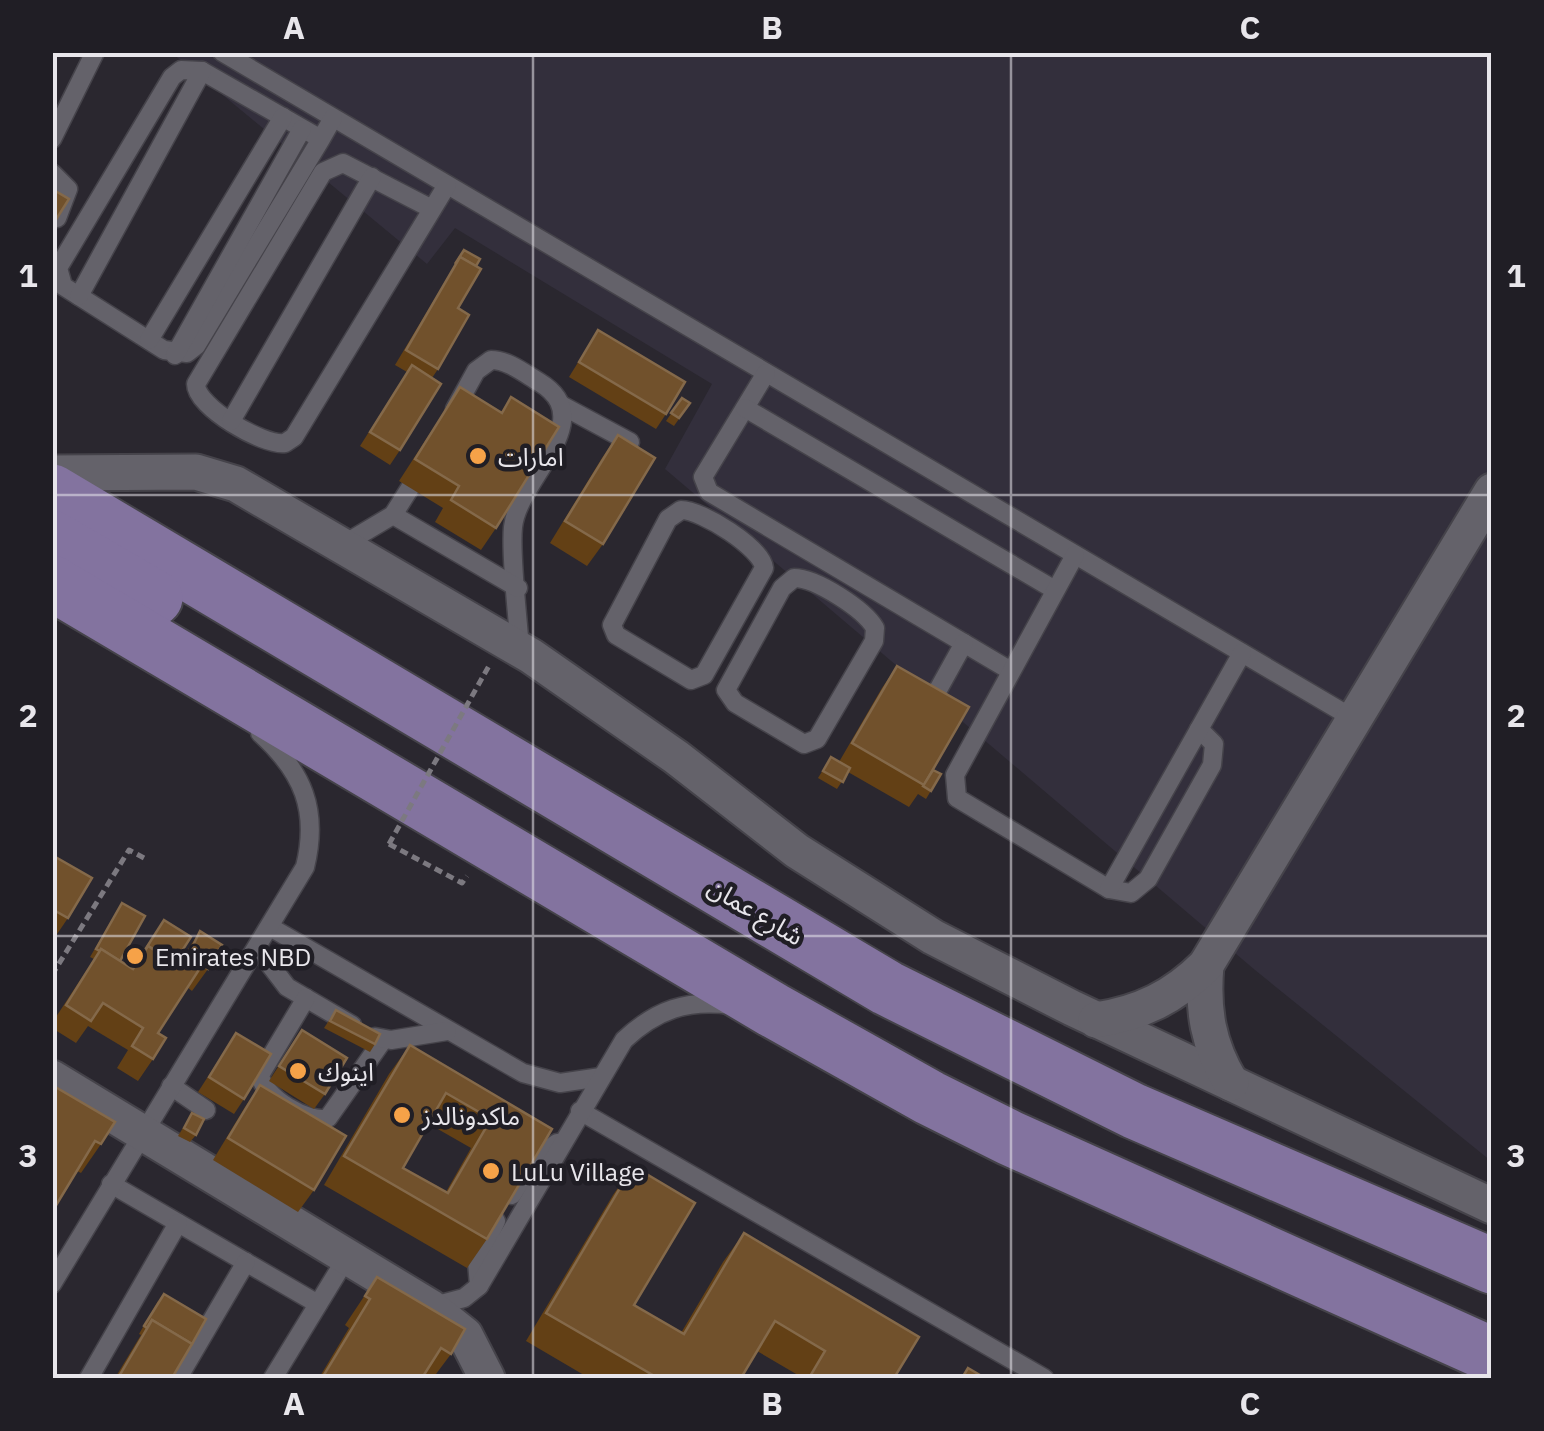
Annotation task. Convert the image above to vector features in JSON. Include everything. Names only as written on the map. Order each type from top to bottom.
[{"type":"main road","name":"شارع عمان","points":[[52,492],[888,988],[1134,1110],[1492,1266]]},
{"type":"main road","points":[[52,538],[160,601],[250,646],[437,722]]},
{"type":"main road","points":[[52,583],[773,1010],[1010,1138],[1492,1355]]},
{"type":"street","points":[[52,473],[172,470],[215,475],[341,546],[505,657],[676,757],[797,851],[863,896],[979,962],[1096,1020],[1492,1206]]},
{"type":"street","points":[[1096,1020],[1133,1012],[1168,997],[1206,965],[1492,492]]},
{"type":"street","points":[[1206,965],[1207,1027],[1231,1083]]},
{"type":"street","points":[[52,1078],[430,1307],[465,1335],[487,1378]]},
{"type":"lane","points":[[52,140],[59,112],[96,52]]},
{"type":"lane","points":[[222,52],[1356,720]]},
{"type":"lane","points":[[175,355],[63,286],[58,268],[172,77],[192,68],[202,71],[321,139]]},
{"type":"lane","points":[[78,296],[202,71]]},
{"type":"lane","points":[[149,340],[283,118]]},
{"type":"lane","points":[[175,355],[196,346],[334,118]]},
{"type":"lane","points":[[175,355],[302,128]]},
{"type":"lane","points":[[432,210],[342,163],[323,172],[196,384],[202,402],[273,444],[294,436],[432,210],[447,185]]},
{"type":"lane","points":[[52,173],[68,189],[56,220]]},
{"type":"lane","points":[[231,421],[372,177]]},
{"type":"lane","points":[[452,414],[476,371],[491,360],[508,364],[551,390],[563,406],[630,442]]},
{"type":"lane","points":[[766,373],[707,470],[704,485],[1012,671]]},
{"type":"lane","points":[[505,657],[518,588],[513,524],[563,427],[563,406]]},
{"type":"lane","points":[[745,408],[1055,590]]},
{"type":"lane","points":[[341,546],[394,515],[410,488]]},
{"type":"lane","points":[[681,510],[697,513],[761,554],[764,568],[750,596],[698,679],[684,678],[612,630],[613,619],[668,519],[681,510]]},
{"type":"lane","points":[[394,515],[518,588]]},
{"type":"lane","points":[[1075,555],[954,775],[953,791],[963,804],[1109,889],[1131,893],[1141,888],[1216,755],[1208,735],[1199,729]]},
{"type":"lane","points":[[876,635],[868,617],[802,578],[787,582],[728,685],[728,696],[804,744],[816,739],[876,635],[895,602]]},
{"type":"lane","points":[[750,596],[770,608]]},
{"type":"lane","points":[[934,697],[964,643]]},
{"type":"lane","points":[[1109,889],[1242,653]]},
{"type":"lane","points":[[52,1284],[270,927],[304,867],[312,838],[311,808],[302,780],[284,755],[178,657]]},
{"type":"lane","points":[[270,927],[541,1080],[560,1083],[600,1078]]},
{"type":"lane","points":[[257,948],[275,976],[306,998],[383,1040],[447,1030]]},
{"type":"lane","points":[[306,998],[260,1075],[267,1092],[313,1119],[328,1118],[383,1040]]},
{"type":"lane","points":[[430,1307],[464,1298],[480,1286],[562,1139],[624,1040],[644,1021],[668,1008],[694,1002],[773,1010]]},
{"type":"lane","points":[[170,1086],[206,1110]]},
{"type":"lane","points":[[580,1111],[1044,1378]]},
{"type":"lane","points":[[111,1184],[318,1304]]},
{"type":"lane","points":[[89,1378],[178,1223]]},
{"type":"lane","points":[[272,1378],[347,1257]]},
{"type":"lane","points":[[178,1378],[246,1262]]},
{"type":"path","points":[[462,884],[390,844],[505,657]]},
{"type":"path","points":[[52,976],[130,850],[144,858]]},
{"type":"shaded area","points":[[172,53],[1491,53],[1491,1161],[1255,970],[665,469],[712,384],[455,228],[427,264]]},
{"type":"building","points":[[52,189],[69,199],[52,226]]},
{"type":"building","points":[[464,250],[480,259],[476,266],[460,257],[455,264]]},
{"type":"building","points":[[460,257],[481,269],[458,308],[469,315],[438,369],[406,350]]},
{"type":"building","points":[[598,330],[685,382],[666,414],[579,362]]},
{"type":"building","points":[[412,365],[441,384],[400,450],[370,432]]},
{"type":"building","points":[[460,387],[502,413],[511,397],[559,427],[496,528],[451,500],[459,486],[415,459]]},
{"type":"building","points":[[682,398],[690,403],[679,418],[671,413]]},
{"type":"building","points":[[618,435],[655,458],[603,544],[565,521]]},
{"type":"building","points":[[897,666],[969,707],[924,785],[852,743]]},
{"type":"building","points":[[831,757],[850,768],[843,782],[823,771]]},
{"type":"building","points":[[933,770],[941,774],[931,791],[923,786]]},
{"type":"building","points":[[52,855],[92,878],[68,918],[52,909]]},
{"type":"building","points":[[122,903],[145,916],[120,961],[96,949]]},
{"type":"building","points":[[164,920],[191,937],[180,954],[186,959],[181,967],[148,946],[143,953]]},
{"type":"building","points":[[200,931],[222,945],[208,969],[202,965],[158,1033],[166,1038],[153,1059],[132,1046],[143,1028],[103,1003],[91,1021],[66,1005],[101,949],[133,969],[148,946],[182,968]]},
{"type":"building","points":[[336,1010],[380,1034],[375,1044],[330,1021]]},
{"type":"building","points":[[302,1030],[347,1058],[325,1094],[279,1066]]},
{"type":"building","points":[[236,1033],[271,1054],[244,1099],[209,1077]]},
{"type":"building","name":"LuLu Village","points":[[410,1045],[552,1129],[487,1239],[344,1156]],"holes":[[[446,1093],[491,1119],[448,1193],[403,1168]]]},
{"type":"building","points":[[52,1085],[115,1122],[101,1144],[95,1141],[52,1212]]},
{"type":"building","points":[[260,1085],[346,1136],[314,1190],[228,1138]]},
{"type":"building","points":[[192,1113],[204,1119],[196,1135],[184,1128]]},
{"type":"building","points":[[633,1166],[695,1203],[634,1305],[684,1334],[744,1233],[919,1337],[894,1378],[809,1378],[825,1351],[775,1321],[741,1378],[658,1378],[546,1313]]},
{"type":"building","points":[[377,1277],[465,1329],[451,1354],[441,1348],[422,1378],[322,1378],[370,1299],[365,1296]]},
{"type":"building","points":[[164,1294],[206,1319],[192,1344],[152,1320],[147,1328],[144,1326]]},
{"type":"building","points":[[152,1320],[192,1344],[172,1378],[118,1378]]},
{"type":"building","points":[[968,1368],[985,1378],[962,1378]]},
{"type":"place","name":"امارات","points":[[478,456]]},
{"type":"place","name":"Emirates NBD","points":[[135,956]]},
{"type":"place","name":"اينوك","points":[[298,1071]]},
{"type":"place","name":"ماكدونالدز","points":[[402,1115]]},
{"type":"place","name":"LuLu Village","points":[[491,1171]]}]
